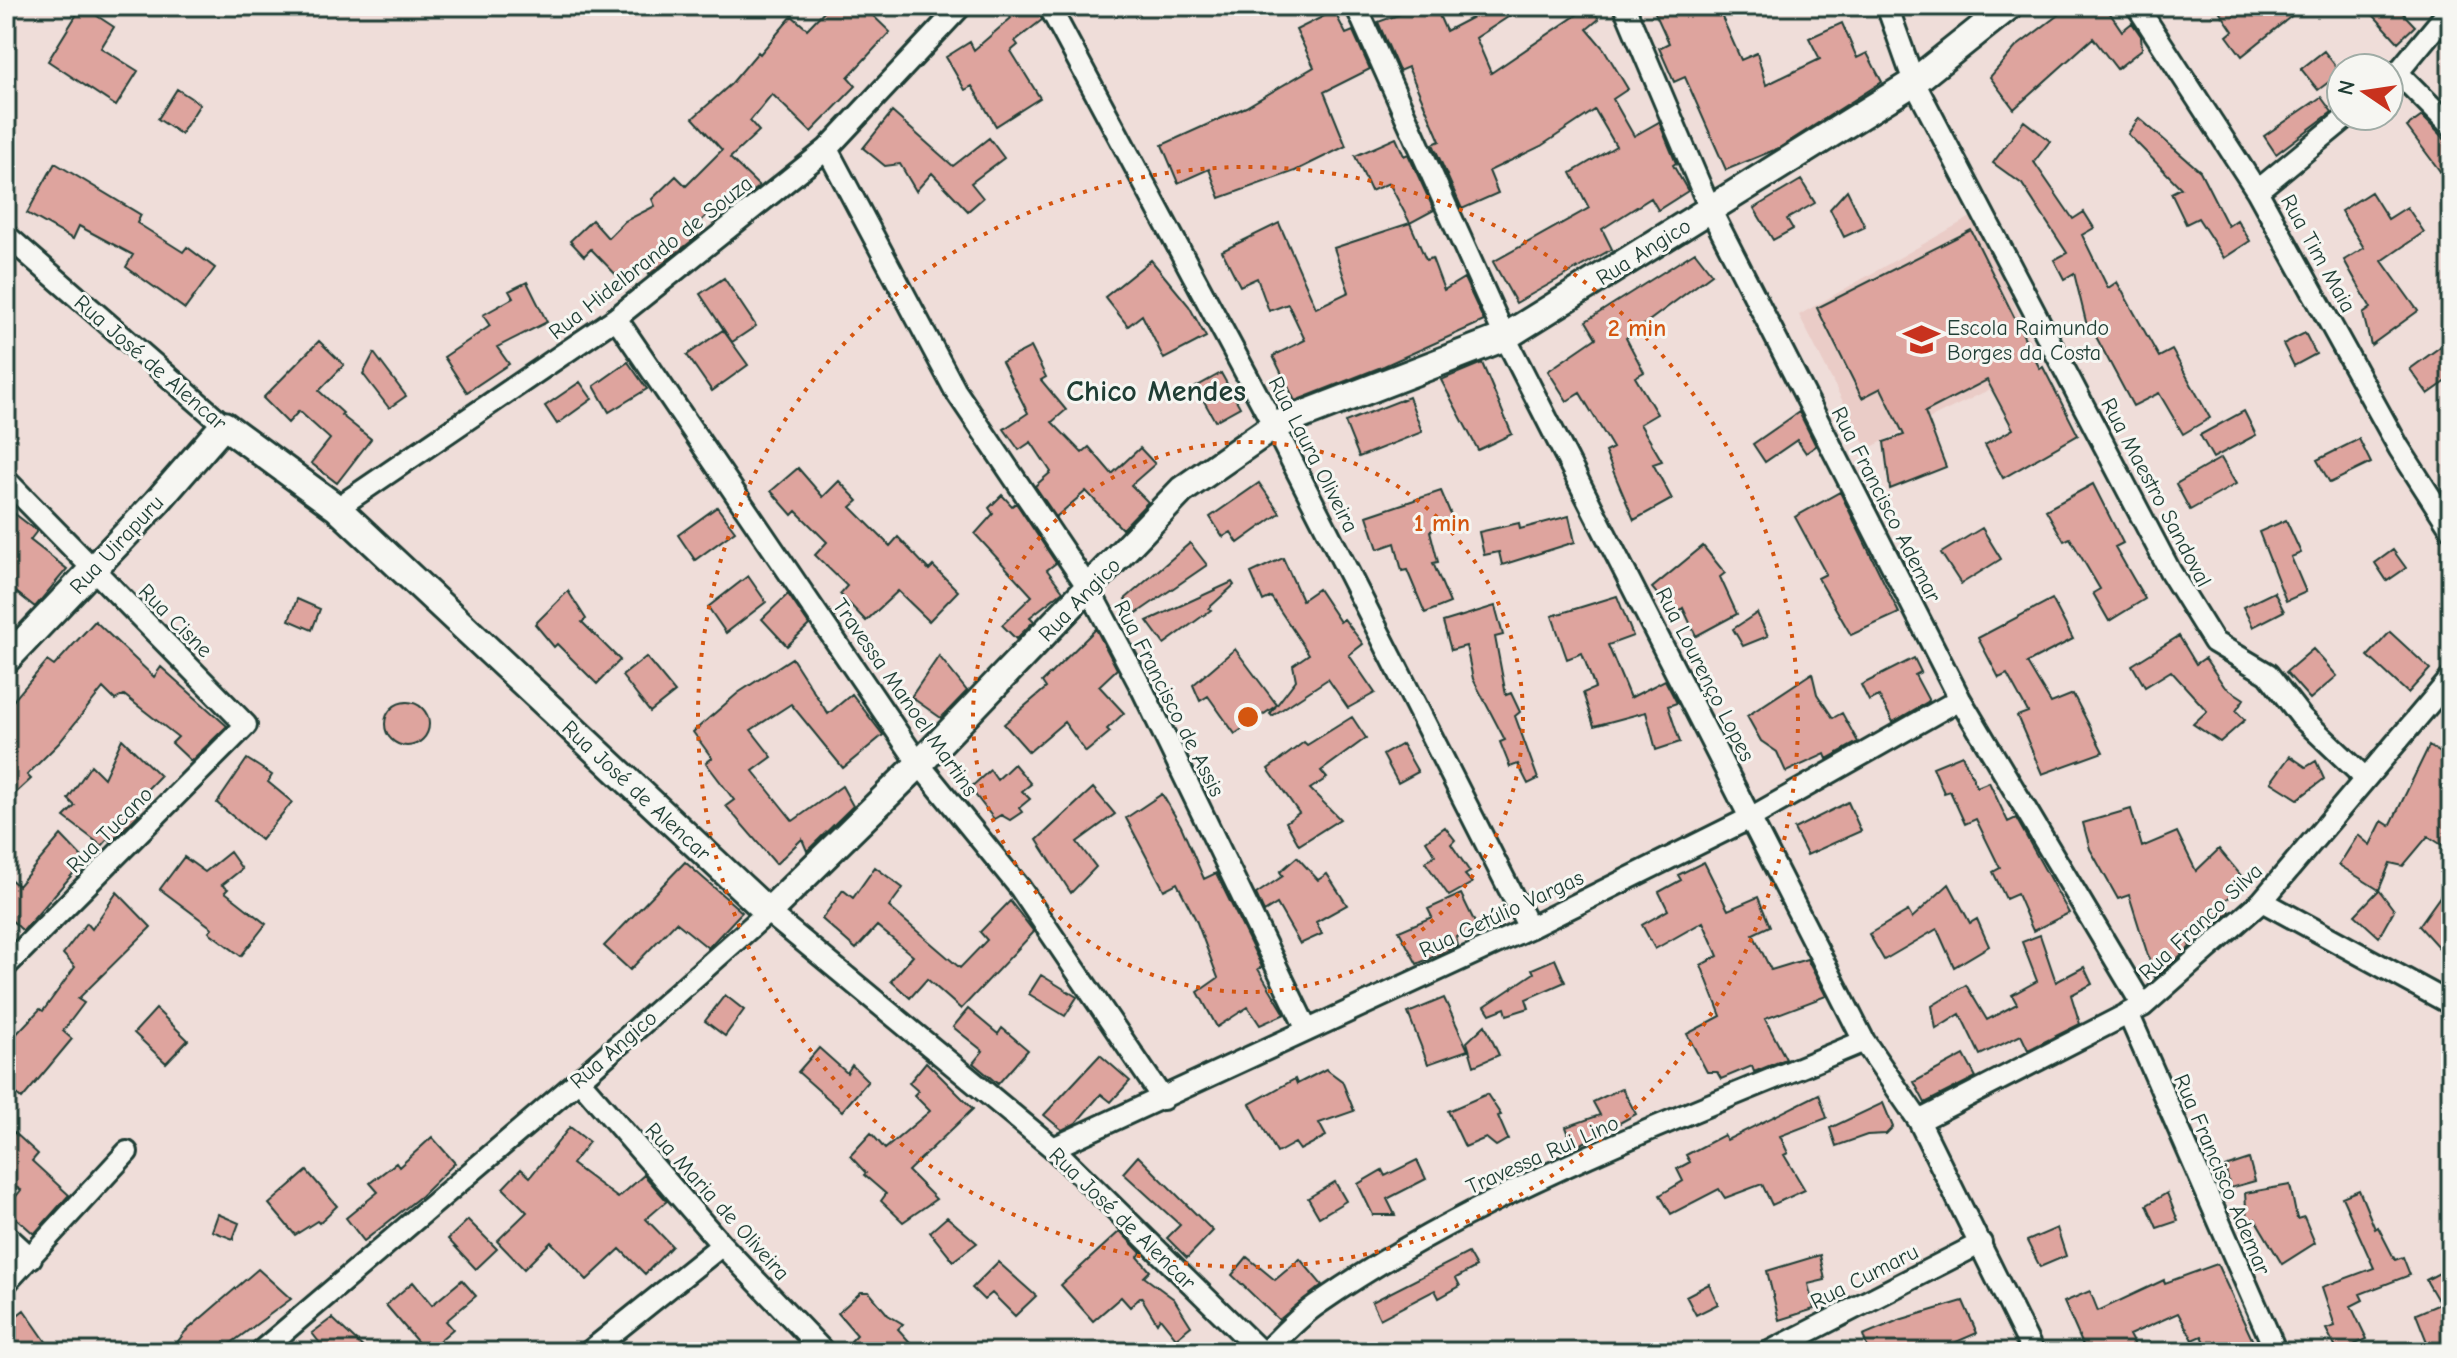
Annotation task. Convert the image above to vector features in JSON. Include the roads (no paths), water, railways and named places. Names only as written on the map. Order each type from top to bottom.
[{"type":"street","name":"Rua Hidelbrando de Souza","points":[[337,508],[616,318],[827,149],[961,6]]},
{"type":"street","name":"Rua Laura Oliveira","points":[[1049,6],[1274,426],[1529,928]]},
{"type":"street","name":"Rua Lourenço Lopes","points":[[1356,6],[1505,337],[1864,1041],[1919,1121],[2033,1352]]},
{"type":"street","name":"Rua Francisco Ademar","points":[[1624,6],[1710,209],[1960,699],[2136,1010],[2276,1352]]},
{"type":"street","name":"Rua Maestro Sandoval","points":[[1887,6],[1914,82],[2170,571],[2214,642],[2268,674],[2302,718],[2365,778]]},
{"type":"street","name":"Rua Angico","points":[[260,1352],[579,1080],[768,912],[919,764],[1182,490],[1274,426],[1505,337],[1914,82],[2009,6]]},
{"type":"street","name":"Rua Tim Maia","points":[[2137,6],[2257,191],[2399,448],[2451,529]]},
{"type":"street","points":[[2405,64],[2451,8]]},
{"type":"street","points":[[2405,87],[2451,126]]},
{"type":"street","points":[[2257,191],[2329,132]]},
{"type":"street","name":"Rua Francisco de Assis","points":[[827,149],[955,390],[1089,589],[1142,689],[1307,1030]]},
{"type":"street","name":"Rua José de Alencar","points":[[6,235],[224,425],[337,508],[768,912],[1053,1148],[1263,1352]]},
{"type":"street","name":"Travessa Manoel Martins","points":[[616,318],[919,764],[1020,888],[1163,1099]]},
{"type":"street","name":"Rua Uirapuru","points":[[6,660],[118,544],[224,425]]},
{"type":"street","name":"Rua Cisne","points":[[6,480],[246,725]]},
{"type":"street","name":"Rua Franco Silva","points":[[1919,1121],[2136,1010],[2262,901],[2451,678]]},
{"type":"street","name":"Rua Getúlio Vargas","points":[[1053,1148],[1529,928],[1752,817],[1960,699]]},
{"type":"street","name":"Rua Tucano","points":[[6,966],[246,725]]},
{"type":"street","points":[[2262,901],[2451,1004]]},
{"type":"street","name":"Travessa Rui Lino","points":[[1263,1352],[1316,1304],[1442,1226],[1526,1185],[1864,1041]]},
{"type":"street","name":"Rua Maria de Oliveira","points":[[579,1080],[722,1245],[824,1352]]},
{"type":"street","points":[[6,1283],[127,1152]]},
{"type":"street","points":[[6,1235],[31,1258]]},
{"type":"street","name":"Rua Cumaru","points":[[1769,1352],[1796,1346],[1981,1243]]},
{"type":"street","points":[[589,1352],[722,1245]]},
{"type":"place","name":"Escola Raimundo Borges da Costa","points":[[1921,340]]},
{"type":"district","name":"Chico Mendes","points":[[1156,391]]}]
